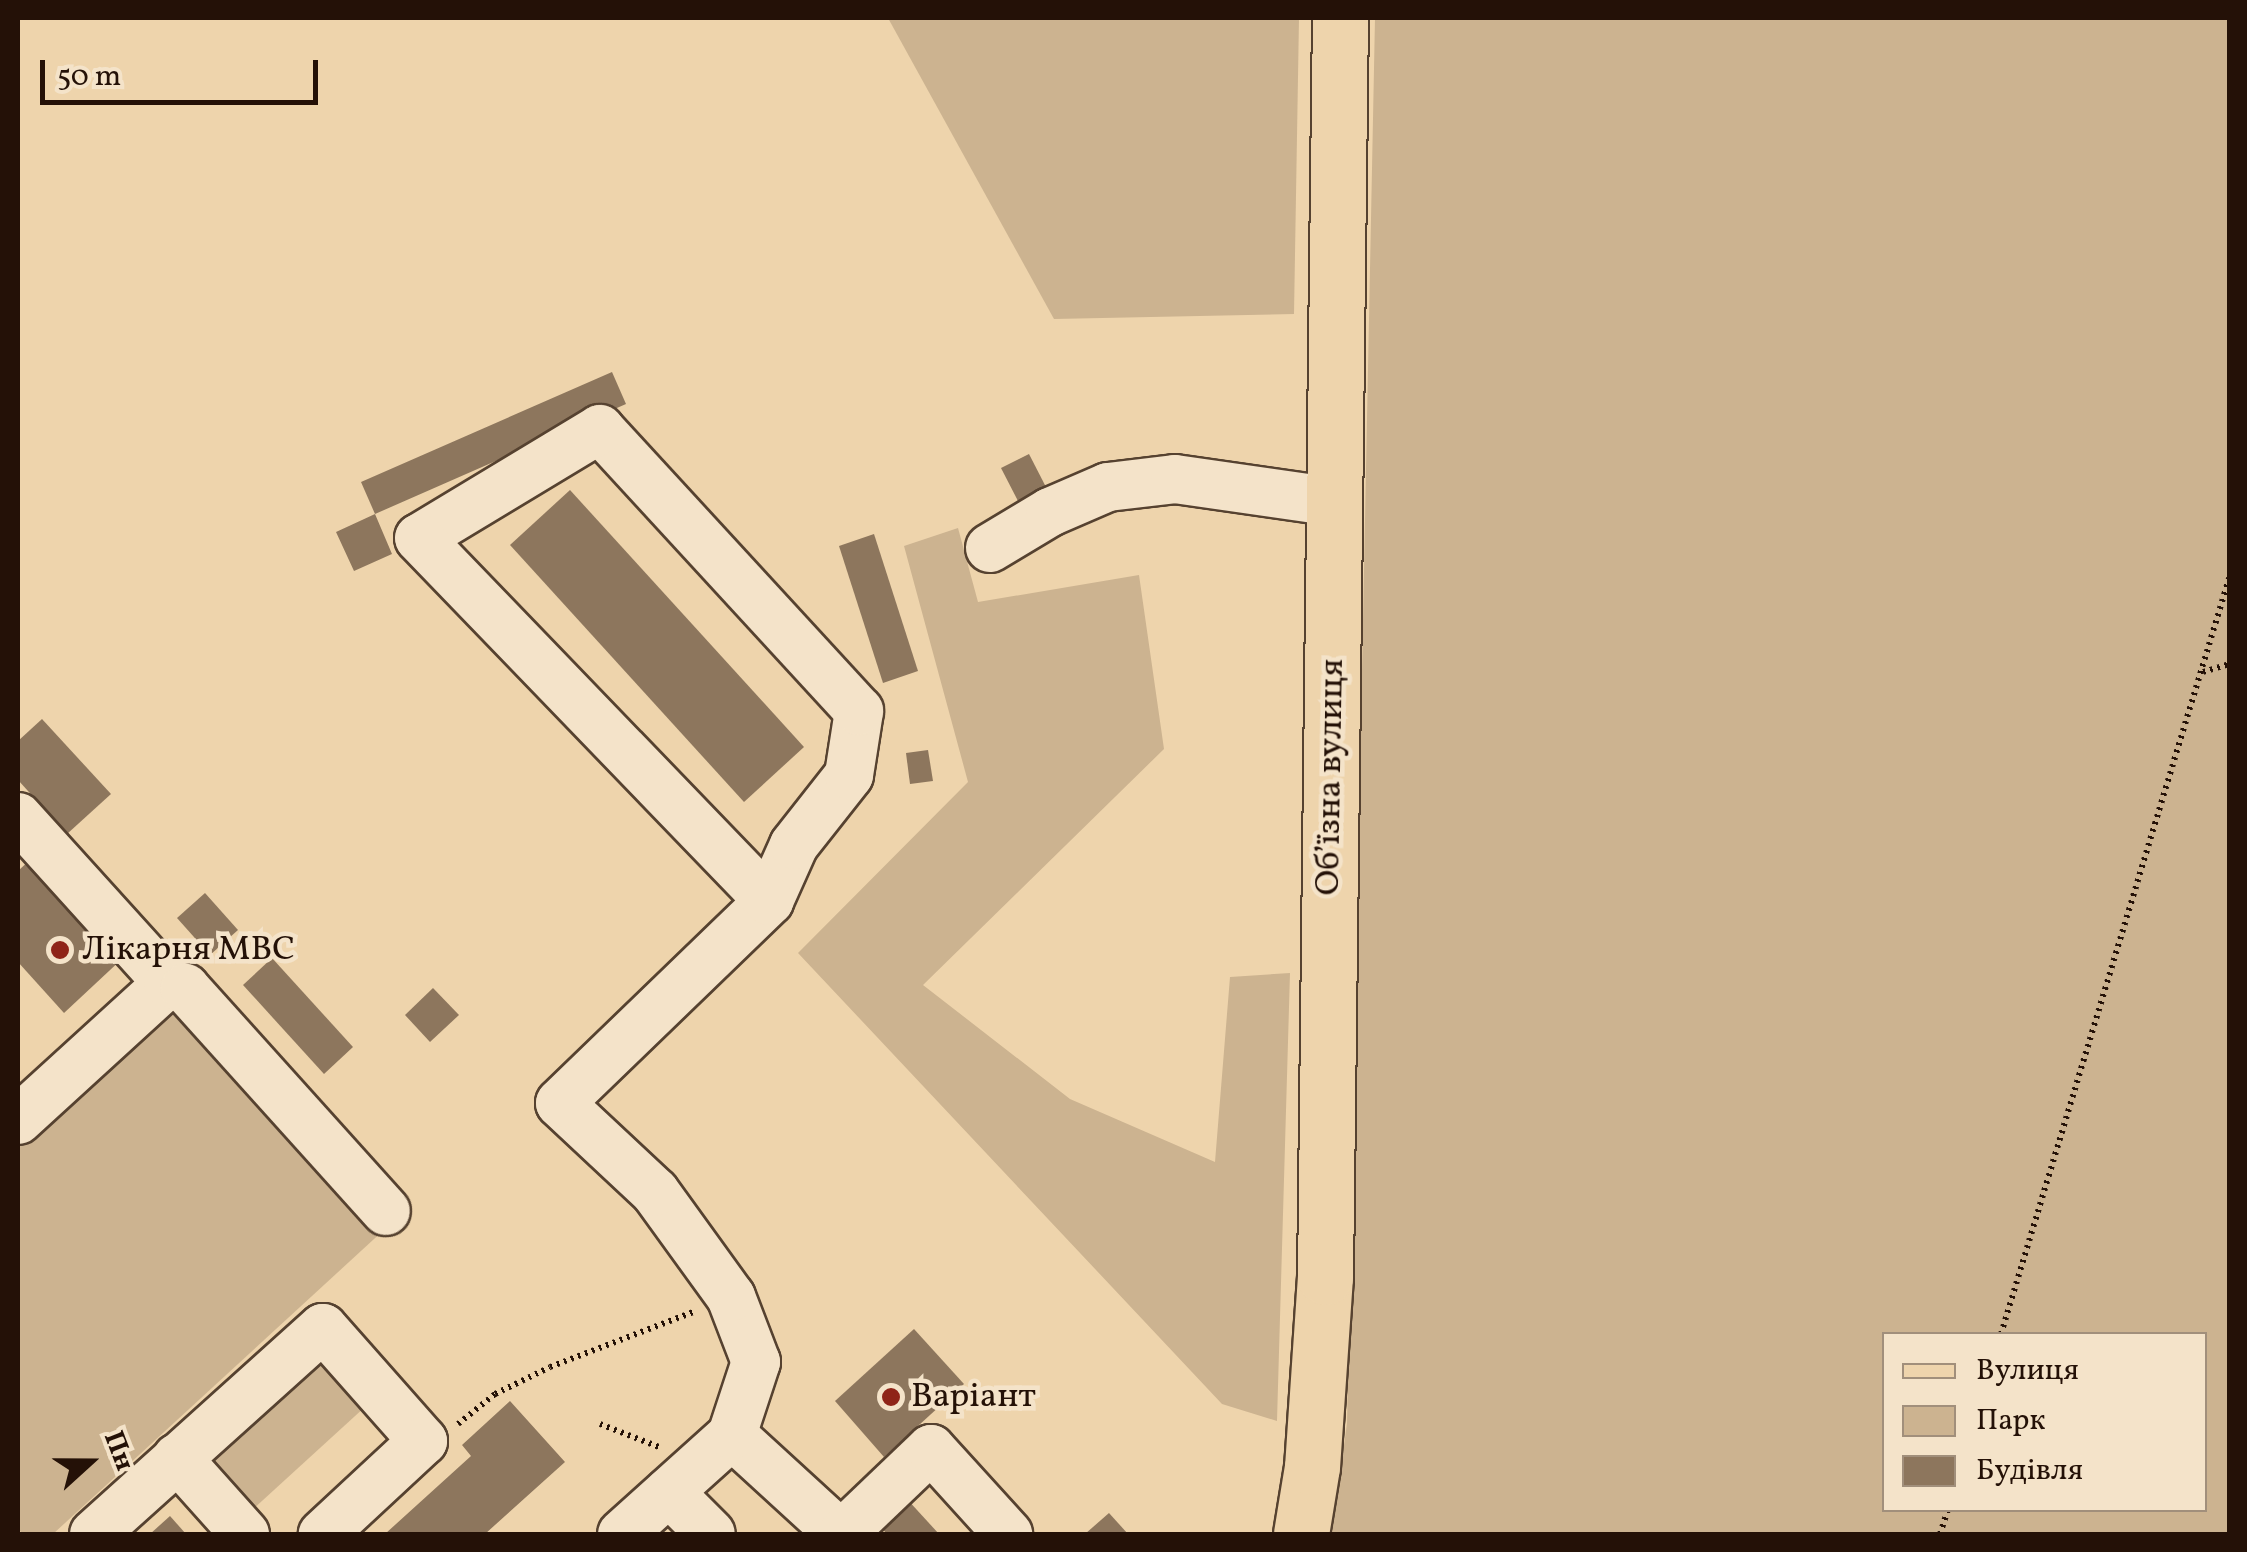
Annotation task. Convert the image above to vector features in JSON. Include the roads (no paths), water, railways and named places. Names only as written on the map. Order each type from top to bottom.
[{"type":"main road","name":"Об’їзна вулиця","points":[[1302,1534],[1312,1467],[1325,1277],[1340,18]]},
{"type":"street","points":[[622,1534],[701,1463],[756,1362],[731,1297],[655,1192],[560,1103],[769,900],[794,845],[849,775],[859,711],[600,430],[419,538],[769,900]]},
{"type":"street","points":[[990,548],[1050,512],[1108,488],[1175,478],[1335,502]]},
{"type":"street","points":[[18,817],[168,983],[185,988],[386,1211]]},
{"type":"street","points":[[18,1120],[168,983]]},
{"type":"street","points":[[94,1534],[323,1328],[423,1441],[323,1534]]},
{"type":"street","points":[[701,1463],[841,1534],[931,1449],[1008,1534]]},
{"type":"street","points":[[177,1458],[246,1534]]},
{"type":"street","points":[[701,1463],[711,1534]]},
{"type":"place","name":"Лікарня МВС","points":[[60,950]]},
{"type":"place","name":"Варіант","points":[[891,1397]]}]
